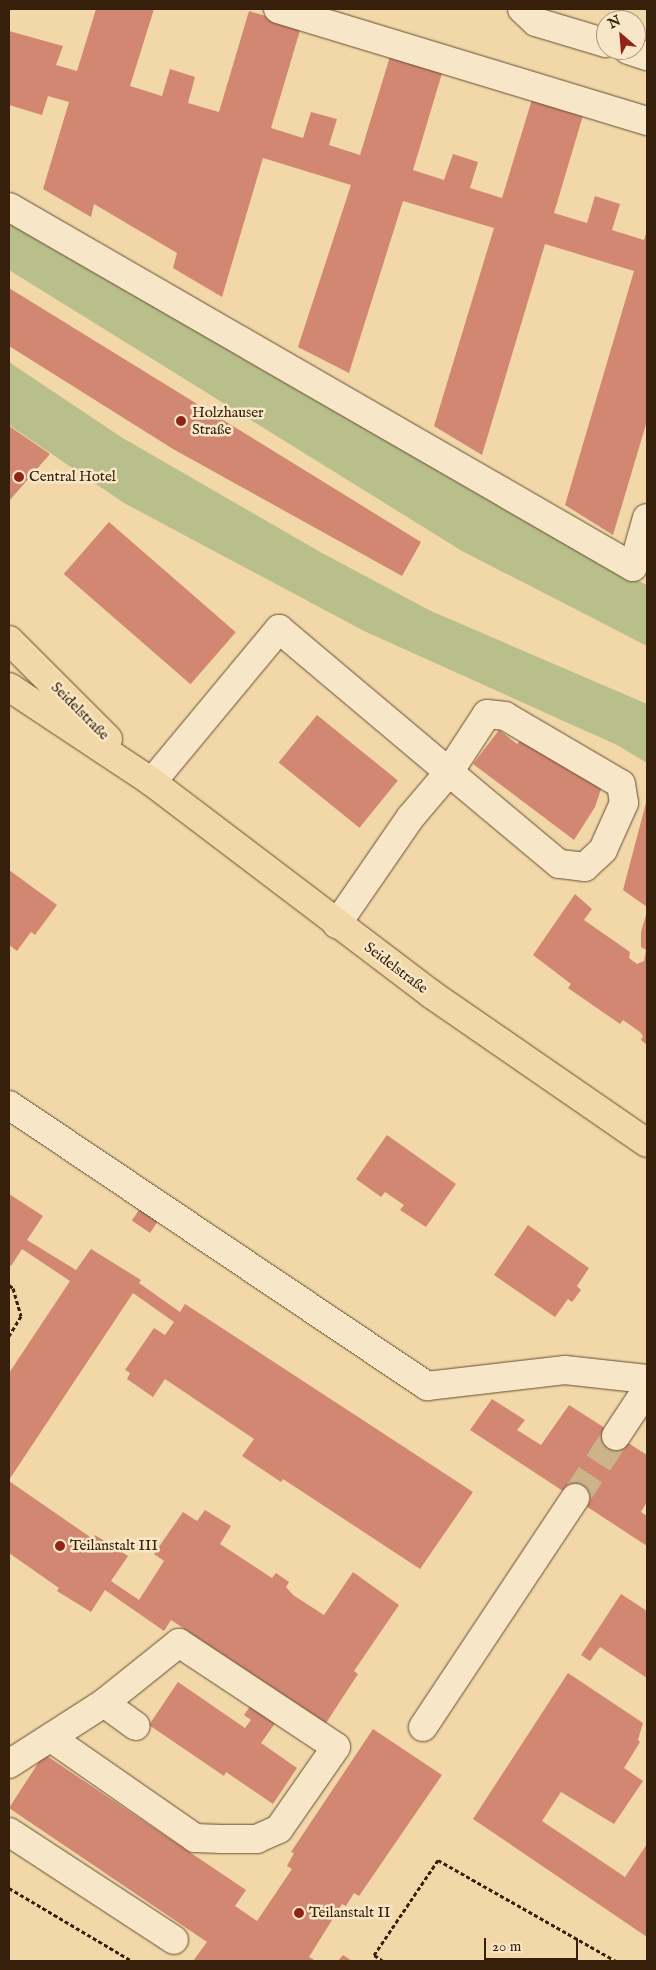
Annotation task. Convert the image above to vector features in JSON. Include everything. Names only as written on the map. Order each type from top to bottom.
[{"type":"main road","name":"Seidelstraße","points":[[9,640],[152,782]]},
{"type":"main road","name":"Seidelstraße","points":[[9,687],[152,782],[431,994],[647,1143]]},
{"type":"lane","points":[[278,9],[647,121]]},
{"type":"lane","points":[[522,9],[536,22],[596,40]]},
{"type":"lane","points":[[9,207],[640,570],[647,518]]},
{"type":"lane","points":[[152,782],[279,628],[449,772],[559,864],[585,867],[603,850],[624,803],[620,784],[505,716],[487,714],[480,720],[449,772],[410,818],[337,924]]},
{"type":"lane","points":[[9,1105],[427,1386],[565,1370],[647,1379]]},
{"type":"lane","points":[[616,1436],[647,1389]]},
{"type":"lane","points":[[423,1727],[575,1498]]},
{"type":"lane","points":[[9,1764],[104,1703],[179,1644],[336,1747],[279,1829],[257,1839],[221,1839],[194,1838],[51,1738]]},
{"type":"lane","points":[[104,1703],[136,1726]]},
{"type":"lane","points":[[9,1832],[174,1940]]},
{"type":"path","points":[[9,1285],[13,1288],[21,1316],[9,1336]]},
{"type":"path","points":[[383,1961],[374,1955],[438,1860],[616,1961]]},
{"type":"path","points":[[9,1888],[132,1961]]},
{"type":"green space","points":[[9,222],[589,557],[647,585],[647,646],[462,551],[9,270]]},
{"type":"green space","points":[[9,362],[121,437],[322,553],[431,611],[647,704],[647,763],[617,745],[364,631],[124,503],[9,425]]},
{"type":"building","points":[[96,9],[154,9],[130,86],[162,96],[170,69],[195,77],[188,103],[219,112],[249,11],[301,27],[271,128],[303,138],[311,112],[337,119],[329,145],[360,155],[391,53],[443,70],[413,170],[444,180],[453,154],[478,162],[470,188],[502,198],[533,96],[584,112],[554,213],[587,223],[595,196],[620,204],[612,230],[644,240],[647,230],[647,421],[613,535],[565,505],[634,271],[545,244],[482,455],[434,426],[494,228],[403,201],[349,373],[298,347],[351,185],[263,158],[222,297],[173,268],[177,253],[94,204],[91,217],[43,189],[69,102],[48,96],[42,115],[9,105],[9,31],[63,46],[56,65],[77,71]]},
{"type":"building","points":[[9,288],[421,542],[402,576],[173,449],[9,346]]},
{"type":"building","name":"Central Hotel","points":[[9,426],[50,454],[9,501]]},
{"type":"building","points":[[109,522],[236,632],[191,684],[64,574]]},
{"type":"building","points":[[317,715],[398,780],[359,828],[279,762]]},
{"type":"building","points":[[499,730],[517,744],[523,738],[546,748],[601,789],[595,807],[574,840],[473,764]]},
{"type":"building","points":[[647,799],[647,907],[623,890]]},
{"type":"building","points":[[9,870],[57,905],[35,935],[31,932],[17,951],[9,945]]},
{"type":"building","points":[[575,894],[592,909],[584,920],[630,952],[629,958],[637,964],[644,961],[646,950],[641,947],[641,932],[647,911],[647,1045],[641,1040],[643,1036],[640,1032],[623,1020],[620,1024],[568,988],[571,984],[533,955]]},
{"type":"building","points":[[387,1135],[456,1184],[426,1227],[400,1210],[404,1205],[385,1192],[381,1197],[356,1179]]},
{"type":"building","points":[[9,1194],[43,1216],[27,1240],[76,1270],[91,1249],[141,1280],[139,1283],[180,1312],[185,1304],[473,1492],[420,1569],[283,1479],[281,1482],[242,1456],[254,1439],[165,1379],[153,1397],[127,1379],[130,1373],[125,1370],[154,1328],[165,1335],[174,1322],[133,1293],[9,1480],[9,1373],[70,1281],[22,1249],[11,1266],[9,1264]]},
{"type":"building","points":[[143,1204],[161,1216],[150,1233],[132,1221]]},
{"type":"building","points":[[528,1225],[589,1268],[577,1286],[581,1290],[572,1302],[568,1299],[555,1317],[494,1275]]},
{"type":"building","points":[[492,1399],[525,1420],[517,1430],[541,1445],[569,1405],[647,1455],[647,1502],[641,1512],[647,1516],[647,1546],[470,1430]]},
{"type":"building","points":[[9,1481],[93,1539],[95,1535],[128,1556],[111,1581],[139,1600],[164,1561],[154,1554],[183,1512],[197,1521],[205,1510],[231,1526],[220,1544],[272,1578],[276,1573],[289,1582],[286,1587],[293,1595],[324,1615],[353,1572],[399,1605],[354,1671],[358,1674],[326,1723],[171,1620],[164,1631],[105,1590],[91,1612],[57,1591],[59,1588],[9,1553]]},
{"type":"building","points":[[621,1594],[647,1611],[647,1678],[600,1647],[590,1661],[581,1655]]},
{"type":"building","points":[[568,1673],[643,1723],[638,1740],[640,1742],[624,1768],[643,1781],[614,1824],[561,1792],[542,1821],[625,1877],[647,1844],[647,1937],[473,1819]]},
{"type":"building","points":[[178,1682],[245,1728],[251,1720],[244,1715],[251,1705],[276,1722],[261,1743],[297,1768],[273,1804],[226,1772],[224,1776],[149,1725]]},
{"type":"building","points":[[373,1729],[442,1775],[359,1896],[354,1893],[346,1906],[342,1904],[309,1957],[316,1961],[193,1961],[207,1942],[9,1808],[44,1754],[246,1890],[235,1906],[257,1921],[292,1869],[287,1866],[294,1853],[291,1852]]},
{"type":"building","points":[[343,1955],[352,1961],[338,1961]]},
{"type":"tunnel","points":[[575,1498],[616,1436]]},
{"type":"place","name":"Holzhauser Straße","points":[[181,421]]},
{"type":"place","name":"Central Hotel","points":[[19,477]]},
{"type":"place","name":"Teilanstalt III","points":[[60,1546]]},
{"type":"place","name":"Teilanstalt II","points":[[299,1913]]}]
